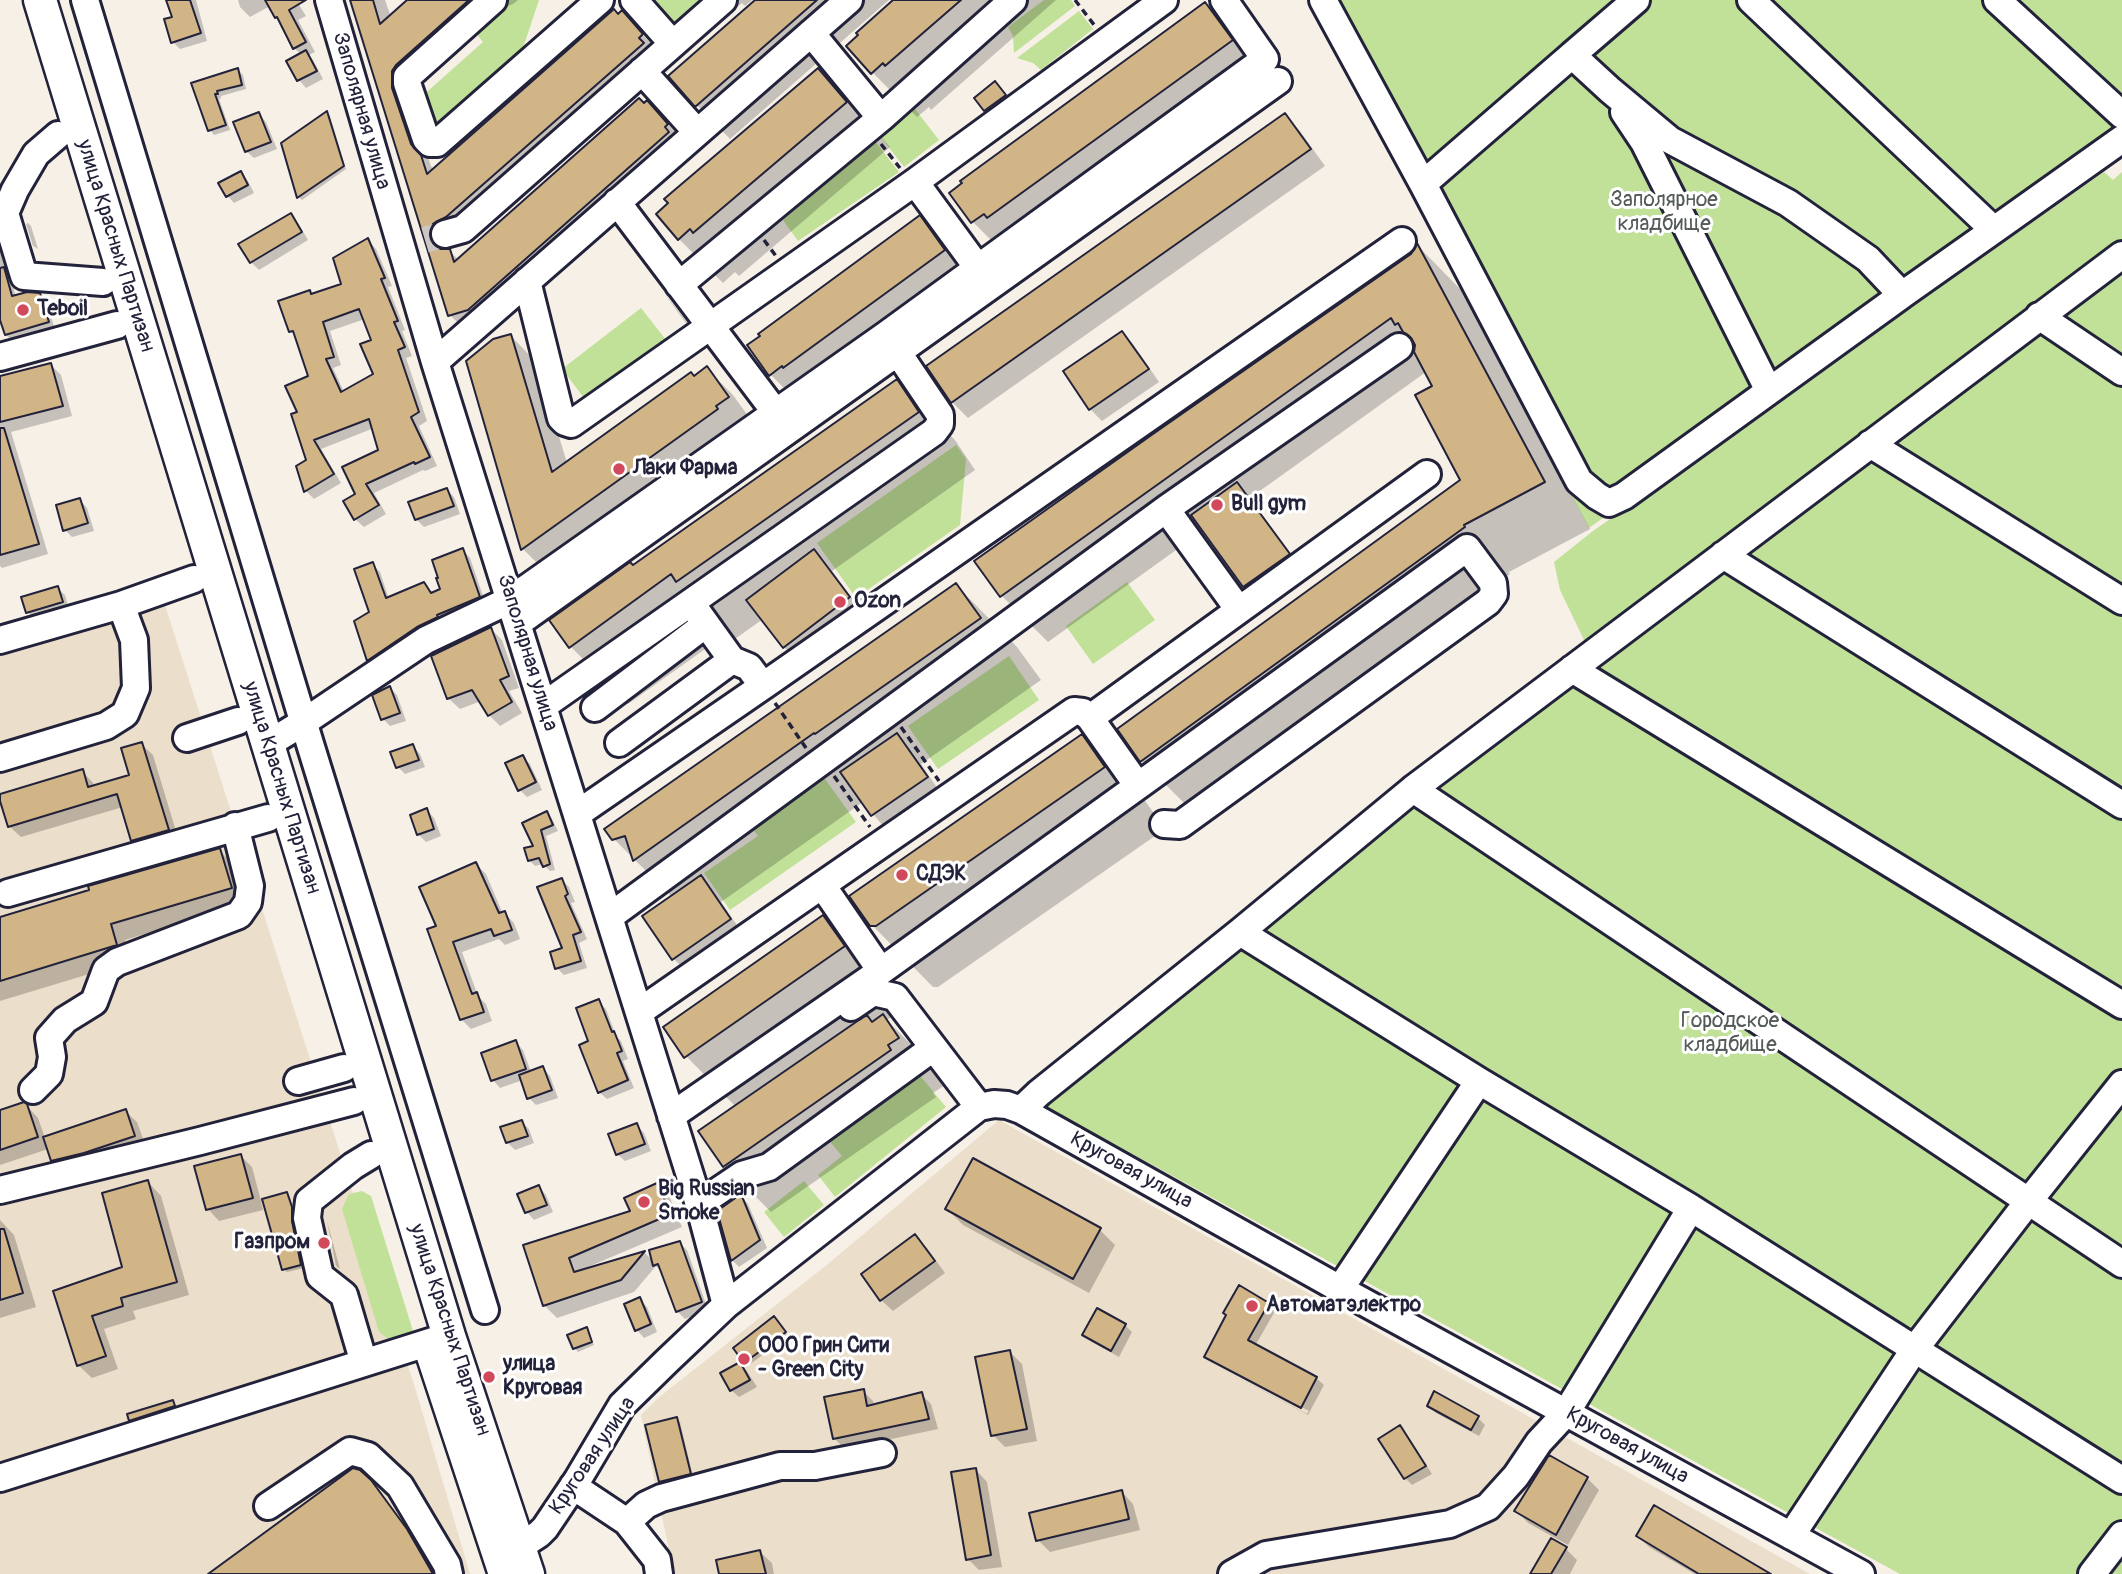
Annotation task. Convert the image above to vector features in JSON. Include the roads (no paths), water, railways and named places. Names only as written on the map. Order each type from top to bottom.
[{"type":"main road","name":"улица Красных Партизан","points":[[33,3],[58,135],[354,1101],[371,1155],[439,1339],[513,1562]]},
{"type":"main road","name":"улица Красных Партизан","points":[[33,3],[268,744],[439,1339]]},
{"type":"street","points":[[33,3],[85,0],[485,1310]]},
{"type":"street","points":[[493,0],[407,77],[426,139],[430,142],[437,143],[600,0]]},
{"type":"street","points":[[634,0],[673,44]]},
{"type":"street","points":[[424,241],[463,229],[723,0]]},
{"type":"street","points":[[435,362],[849,0]]},
{"type":"street","points":[[679,285],[875,123],[1013,0]]},
{"type":"street","points":[[527,281],[561,418],[571,424],[914,183],[1164,0]]},
{"type":"street","points":[[514,612],[776,413],[892,344],[978,268],[1265,59],[1224,0]]},
{"type":"street","points":[[1323,0],[1580,481],[1609,503],[1623,496],[2122,139]]},
{"type":"street","points":[[1423,184],[1636,0]]},
{"type":"street","points":[[1997,0],[2122,115]]},
{"type":"street","name":"Заполярная улица","points":[[332,1],[424,241],[435,362],[699,1204],[726,1305]]},
{"type":"street","points":[[1768,5],[1994,230]]},
{"type":"street","points":[[811,33],[875,123]]},
{"type":"street","points":[[1572,55],[1670,140],[1788,202],[1868,259],[1902,295]]},
{"type":"street","points":[[642,71],[697,132]]},
{"type":"street","points":[[268,744],[426,640],[514,612],[892,344],[1278,81]]},
{"type":"street","points":[[1610,90],[1644,142],[1769,391]]},
{"type":"street","points":[[58,135],[36,154],[3,214],[24,276],[103,282]]},
{"type":"street","points":[[914,183],[978,268]]},
{"type":"street","points":[[617,202],[776,413]]},
{"type":"street","points":[[577,814],[1402,242]]},
{"type":"street","points":[[1021,1111],[1039,1093],[1413,789],[2122,255]]},
{"type":"street","points":[[2039,316],[2122,372]]},
{"type":"street","points":[[0,357],[117,325]]},
{"type":"street","points":[[544,706],[934,432],[940,424],[940,415],[892,344]]},
{"type":"street","points":[[609,917],[1166,509],[1399,347]]},
{"type":"street","points":[[1870,444],[2122,601]]},
{"type":"street","points":[[1090,718],[1427,474]]},
{"type":"street","points":[[1166,509],[1239,610]]},
{"type":"street","points":[[674,1125],[881,971],[1467,548],[1493,583],[1494,594],[1488,602],[1181,825],[1164,824]]},
{"type":"street","points":[[1723,555],[2122,805]]},
{"type":"street","points":[[0,640],[121,605],[194,579]]},
{"type":"street","points":[[691,603],[732,660],[749,667],[763,685]]},
{"type":"street","points":[[0,758],[106,726],[125,714],[136,688],[134,640],[121,605]]},
{"type":"street","points":[[595,708],[706,624]]},
{"type":"street","points":[[619,743],[732,660]]},
{"type":"street","points":[[1572,669],[2122,1005]]},
{"type":"street","points":[[578,683],[638,772]]},
{"type":"street","points":[[639,1012],[1068,713],[1083,712],[1090,718],[1138,786]]},
{"type":"street","points":[[187,738],[238,721]]},
{"type":"street","points":[[1413,789],[2122,1264]]},
{"type":"street","points":[[8,893],[268,818]]},
{"type":"street","points":[[33,1090],[49,1074],[52,1057],[49,1038],[65,1020],[94,1002],[106,970],[117,962],[239,915],[248,902],[250,886],[234,826]]},
{"type":"street","points":[[822,885],[881,971]]},
{"type":"street","points":[[1240,932],[1479,1081],[1691,1208],[2122,1480]]},
{"type":"street","points":[[674,1125],[873,992],[895,997],[979,1107]]},
{"type":"street","points":[[699,1204],[742,1175],[769,1167],[933,1048]]},
{"type":"street","points":[[298,1081],[344,1068]]},
{"type":"street","points":[[1340,1289],[1479,1081]]},
{"type":"street","points":[[1791,1535],[1914,1350],[2122,1084]]},
{"type":"street","points":[[0,1190],[354,1101]]},
{"type":"street","name":"Круговая улица","points":[[513,1562],[545,1528],[622,1405],[726,1305],[979,1107],[994,1104],[1007,1105],[1021,1111],[1861,1574]]},
{"type":"street","points":[[364,1363],[344,1295],[320,1276],[307,1218],[309,1201],[371,1155]]},
{"type":"street","points":[[1231,1574],[1266,1555],[1450,1524],[1488,1507],[1516,1476],[1539,1442],[1566,1413],[1691,1208]]},
{"type":"street","points":[[0,1478],[439,1339]]},
{"type":"street","points":[[268,1506],[349,1451],[368,1456],[400,1486],[447,1565],[449,1574]]},
{"type":"street","points":[[627,1522],[646,1505],[661,1498],[767,1469],[780,1466],[815,1466],[882,1453]]},
{"type":"street","points":[[573,1486],[627,1522],[657,1560],[659,1574]]},
{"type":"street","points":[[2092,1574],[2122,1535]]},
{"type":"tunnel","points":[[425,240],[445,234]]},
{"type":"place","name":"Teboil","points":[[23,310]]},
{"type":"place","name":"Лаки Фарма","points":[[619,469]]},
{"type":"place","name":"Bull gym","points":[[1217,505]]},
{"type":"place","name":"Ozon","points":[[840,602]]},
{"type":"place","name":"СДЭК","points":[[902,875]]},
{"type":"place","name":"Big Russian Smoke","points":[[644,1202]]},
{"type":"place","name":"Газпром","points":[[324,1243]]},
{"type":"place","name":"Автоматэлектро","points":[[1252,1306]]},
{"type":"place","name":"ООО Грин Сити - Green City","points":[[744,1359]]},
{"type":"place","name":"улица Круговая","points":[[489,1377]]},
{"type":"park label","name":"Заполярное кладбище","points":[[1664,213]]},
{"type":"park label","name":"Городское кладбище","points":[[1730,1034]]}]
